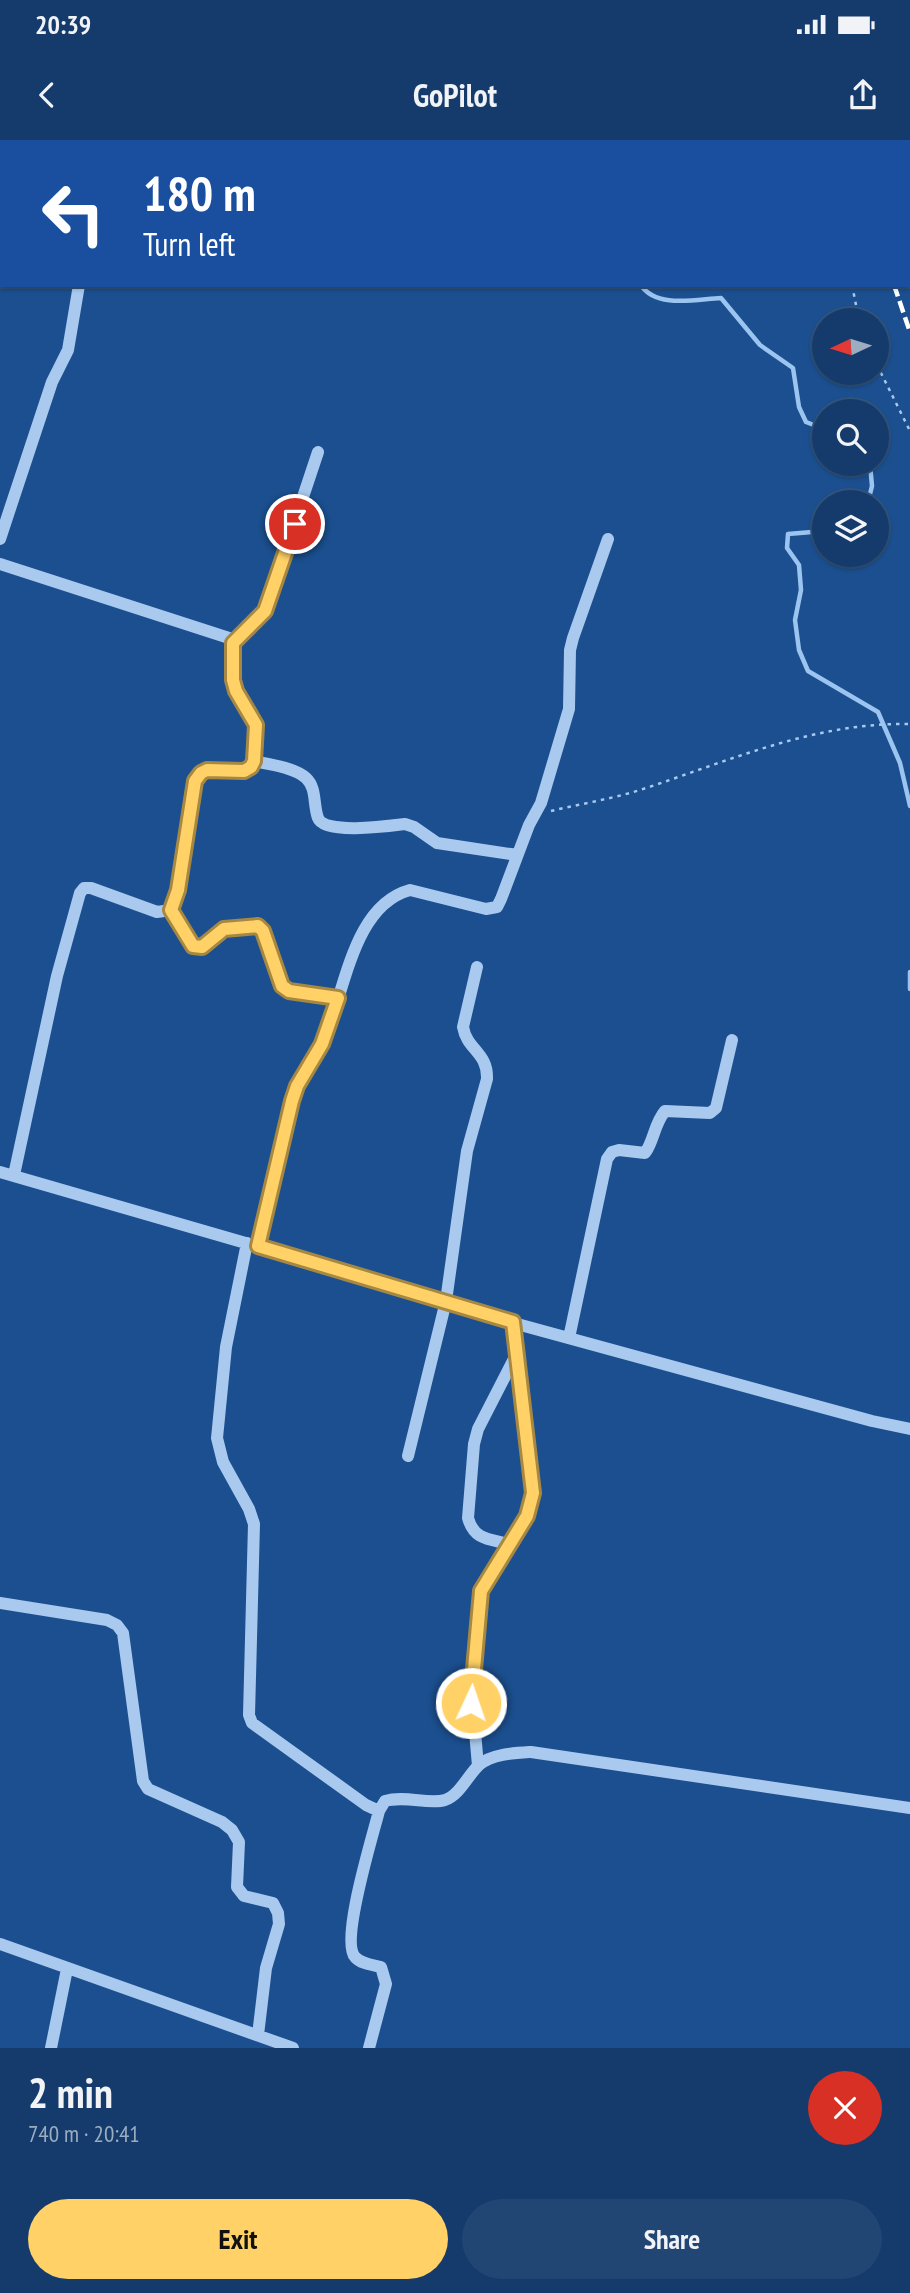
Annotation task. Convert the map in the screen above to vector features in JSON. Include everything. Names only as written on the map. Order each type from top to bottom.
[{"type":"street","points":[[0,539],[52,382],[68,350],[79,287]]},
{"type":"street","points":[[171,910],[178,890],[195,781],[207,770],[244,771],[251,767],[254,761],[256,725],[236,691],[233,680],[233,643],[265,611],[318,452]]},
{"type":"street","points":[[379,1811],[366,1805],[252,1723],[249,1715],[254,1524],[249,1509],[223,1462],[217,1438],[226,1347],[297,1086],[322,1044],[350,962],[372,916],[378,909],[410,890],[492,909],[497,907],[501,900],[546,789],[569,709],[570,650],[608,538]]},
{"type":"street","points":[[0,564],[222,636],[233,643]]},
{"type":"street","points":[[254,761],[299,773],[307,778],[312,787],[318,820],[323,826],[334,829],[405,824],[415,827],[437,843],[517,855]]},
{"type":"street","points":[[14,1175],[57,976],[80,893],[85,888],[91,888],[157,912],[171,910]]},
{"type":"street","points":[[171,910],[193,946],[202,947],[224,929],[258,926],[263,931],[282,986],[289,991],[338,998]]},
{"type":"street","points":[[408,1456],[446,1301],[467,1151],[487,1079],[484,1058],[464,1036],[463,1027],[477,967]]},
{"type":"street","points":[[569,1338],[607,1159],[612,1152],[619,1150],[645,1153],[664,1111],[710,1113],[716,1108],[732,1040]]},
{"type":"street","points":[[0,1172],[569,1338],[910,1429]]},
{"type":"street","points":[[478,1766],[471,1686],[481,1591],[527,1516],[533,1493],[513,1322]]},
{"type":"street","points":[[509,1544],[477,1536],[471,1530],[468,1518],[474,1444],[478,1429],[517,1354]]},
{"type":"street","points":[[0,1603],[107,1620],[117,1625],[123,1633],[143,1781],[148,1789],[222,1822],[232,1830],[239,1842],[237,1887],[244,1896],[273,1903],[278,1913],[279,1924],[266,1968],[258,2035]]},
{"type":"street","points":[[369,2048],[386,1984],[385,1975],[381,1967],[361,1962],[354,1957],[351,1949],[353,1913],[379,1811],[385,1801],[395,1798],[445,1800],[488,1759],[517,1752],[531,1752],[910,1808]]},
{"type":"street","points":[[0,1944],[293,2048]]},
{"type":"street","points":[[51,2048],[66,1969]]},
{"type":"path","points":[[852,287],[857,308]]},
{"type":"path","points":[[887,385],[910,431]]},
{"type":"path","points":[[534,815],[637,791],[744,752],[813,734],[881,723],[910,724]]},
{"type":"waterway","points":[[643,287],[656,297],[667,300],[721,298],[760,345],[793,368],[799,407],[806,422],[812,424]]},
{"type":"waterway","points":[[871,476],[871,490]]},
{"type":"waterway","points":[[812,532],[788,534],[787,548],[799,565],[801,590],[795,620],[799,650],[808,671],[878,712],[900,763],[910,806]]},
{"type":"waterway","points":[[910,972],[910,989]]},
{"type":"railway","points":[[895,287],[910,332]]},
{"type":"route","points":[[295,524],[265,611],[233,643],[233,680],[236,691],[256,725],[254,761],[251,767],[244,771],[207,770],[195,781],[178,890],[171,910],[193,946],[202,947],[224,929],[258,926],[263,931],[282,986],[289,991],[338,998],[322,1044],[297,1086],[292,1101],[258,1246],[513,1322],[533,1493],[532,1504],[481,1591],[471,1703]]}]
